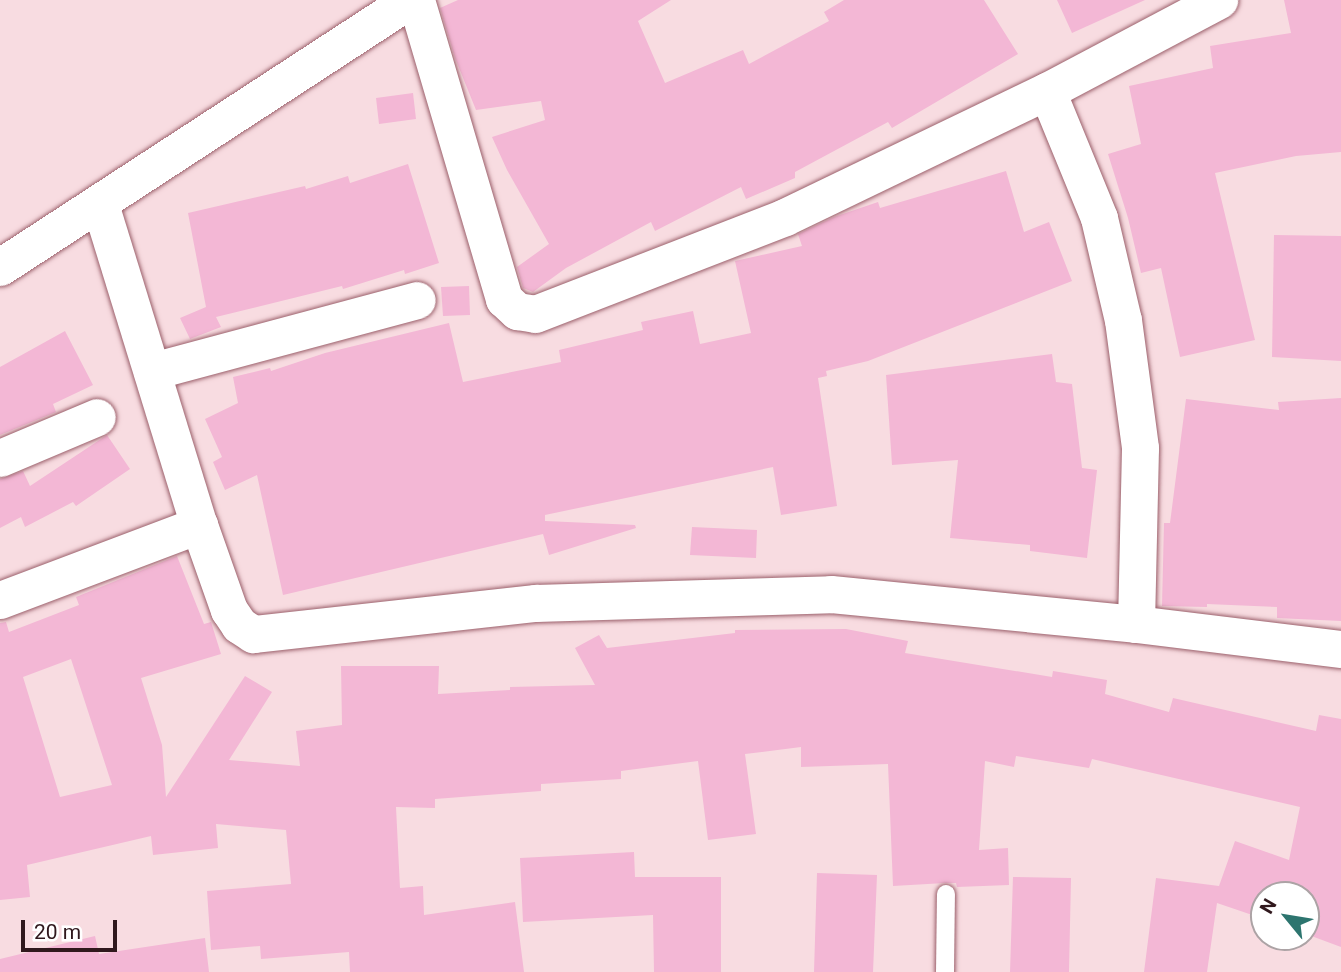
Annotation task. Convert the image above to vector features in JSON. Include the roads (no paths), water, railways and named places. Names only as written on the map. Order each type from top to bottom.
[{"type":"street","points":[[0,267],[410,0]]},
{"type":"street","points":[[416,0],[504,299],[517,311],[535,314],[785,217],[1047,90],[1219,0]]},
{"type":"street","points":[[1047,90],[1099,218],[1123,320],[1140,448],[1136,624]]},
{"type":"street","points":[[100,204],[199,525],[229,610],[239,625],[253,634],[535,603],[831,594],[1136,624],[1341,649]]},
{"type":"street","points":[[152,371],[417,300]]},
{"type":"street","points":[[0,458],[97,417]]},
{"type":"street","points":[[0,600],[199,525]]},
{"type":"lane","points":[[946,894],[946,972]]}]
